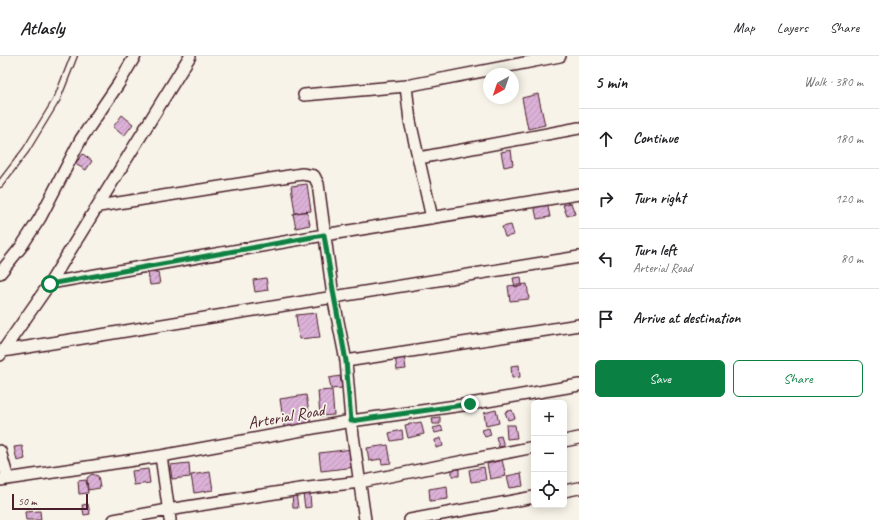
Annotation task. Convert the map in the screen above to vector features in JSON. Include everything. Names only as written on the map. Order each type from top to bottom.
[{"type":"street","points":[[0,273],[21,247],[40,218],[81,139],[119,84],[135,56]]},
{"type":"street","points":[[2,353],[50,284],[190,56]]},
{"type":"street","points":[[304,95],[406,86],[560,56]]},
{"type":"street","points":[[406,86],[410,121],[432,218]]},
{"type":"street","points":[[419,158],[579,128]]},
{"type":"street","points":[[99,206],[302,174],[314,176],[318,184],[324,235],[346,361],[351,421],[365,520]]},
{"type":"street","points":[[50,284],[324,235],[579,194]]},
{"type":"street","points":[[2,353],[334,296],[579,257]]},
{"type":"street","points":[[346,361],[579,325]]},
{"type":"street","name":"Arterial Road","points":[[4,479],[161,456],[351,421],[470,404],[579,385]]},
{"type":"street","points":[[567,440],[579,438]]},
{"type":"street","points":[[114,520],[169,515],[300,489],[360,482],[531,448]]},
{"type":"street","points":[[0,451],[4,479]]},
{"type":"street","points":[[161,456],[169,515]]},
{"type":"street","points":[[567,490],[579,488]]},
{"type":"street","points":[[410,520],[531,498]]},
{"type":"lane","points":[[0,184],[26,150],[57,100],[74,56]]},
{"type":"building","points":[[538,94],[545,125],[528,129],[522,98]]},
{"type":"building","points":[[122,115],[133,124],[124,136],[113,127]]},
{"type":"building","points":[[511,150],[513,165],[504,167],[501,152]]},
{"type":"building","points":[[83,154],[92,161],[86,170],[75,164]]},
{"type":"building","points":[[307,184],[311,211],[295,213],[291,186]]},
{"type":"building","points":[[547,202],[550,217],[537,219],[534,205]]},
{"type":"building","points":[[571,203],[575,214],[567,216],[563,205]]},
{"type":"building","points":[[307,211],[310,225],[296,228],[293,214]]},
{"type":"building","points":[[511,225],[514,235],[505,237],[502,227]]},
{"type":"building","points":[[158,272],[160,284],[150,285],[148,273]]},
{"type":"building","points":[[521,277],[522,286],[515,287],[513,278]]},
{"type":"building","points":[[266,278],[268,290],[255,292],[253,280]]},
{"type":"building","points":[[527,284],[529,299],[510,301],[508,286]]},
{"type":"building","points":[[316,313],[320,337],[299,339],[296,315]]},
{"type":"building","points":[[404,355],[406,369],[397,370],[395,356]]},
{"type":"building","points":[[519,365],[520,377],[512,378],[511,366]]},
{"type":"building","points":[[340,376],[342,388],[331,389],[329,378]]},
{"type":"building","points":[[332,390],[334,415],[320,416],[318,391]]},
{"type":"building","points":[[306,395],[311,423],[284,427],[280,399]]},
{"type":"building","points":[[496,410],[499,423],[486,426],[484,413]]},
{"type":"building","points":[[512,410],[515,418],[508,420],[505,412]]},
{"type":"building","points":[[440,417],[440,424],[433,424],[432,418]]},
{"type":"building","points":[[421,422],[424,434],[408,438],[405,425]]},
{"type":"building","points":[[506,425],[515,425],[517,438],[507,439]]},
{"type":"building","points":[[441,426],[443,431],[435,433],[433,428]]},
{"type":"building","points":[[489,428],[491,435],[485,437],[482,430]]},
{"type":"building","points":[[402,430],[403,439],[391,441],[389,433]]},
{"type":"building","points":[[501,436],[504,446],[499,447],[496,437]]},
{"type":"building","points":[[441,438],[443,446],[436,448],[435,440]]},
{"type":"building","points":[[388,445],[391,463],[382,464],[381,459],[369,461],[367,448]]},
{"type":"building","points":[[22,446],[25,459],[17,461],[14,447]]},
{"type":"building","points":[[353,449],[356,467],[321,471],[319,453]]},
{"type":"building","points":[[502,460],[506,476],[490,479],[487,464]]},
{"type":"building","points":[[189,463],[190,477],[172,479],[170,465]]},
{"type":"building","points":[[484,467],[486,480],[471,482],[469,470]]},
{"type":"building","points":[[148,469],[150,483],[134,485],[132,471]]},
{"type":"building","points":[[452,469],[459,469],[459,476],[452,476]]},
{"type":"building","points":[[210,472],[213,490],[194,493],[191,475]]},
{"type":"building","points":[[521,473],[523,486],[510,488],[507,476]]},
{"type":"building","points":[[92,474],[98,476],[100,488],[88,490],[87,478]]},
{"type":"building","points":[[86,480],[88,493],[79,494],[78,481]]},
{"type":"building","points":[[447,486],[448,499],[430,501],[429,489]]},
{"type":"building","points":[[292,493],[296,493],[298,508],[293,508]]},
{"type":"building","points":[[303,494],[310,494],[311,507],[305,508]]},
{"type":"building","points":[[88,504],[90,514],[84,515],[82,505]]},
{"type":"building","points":[[40,511],[41,520],[26,520],[25,512]]},
{"type":"route","points":[[50,284],[324,235],[346,361],[351,421],[470,404]]}]
